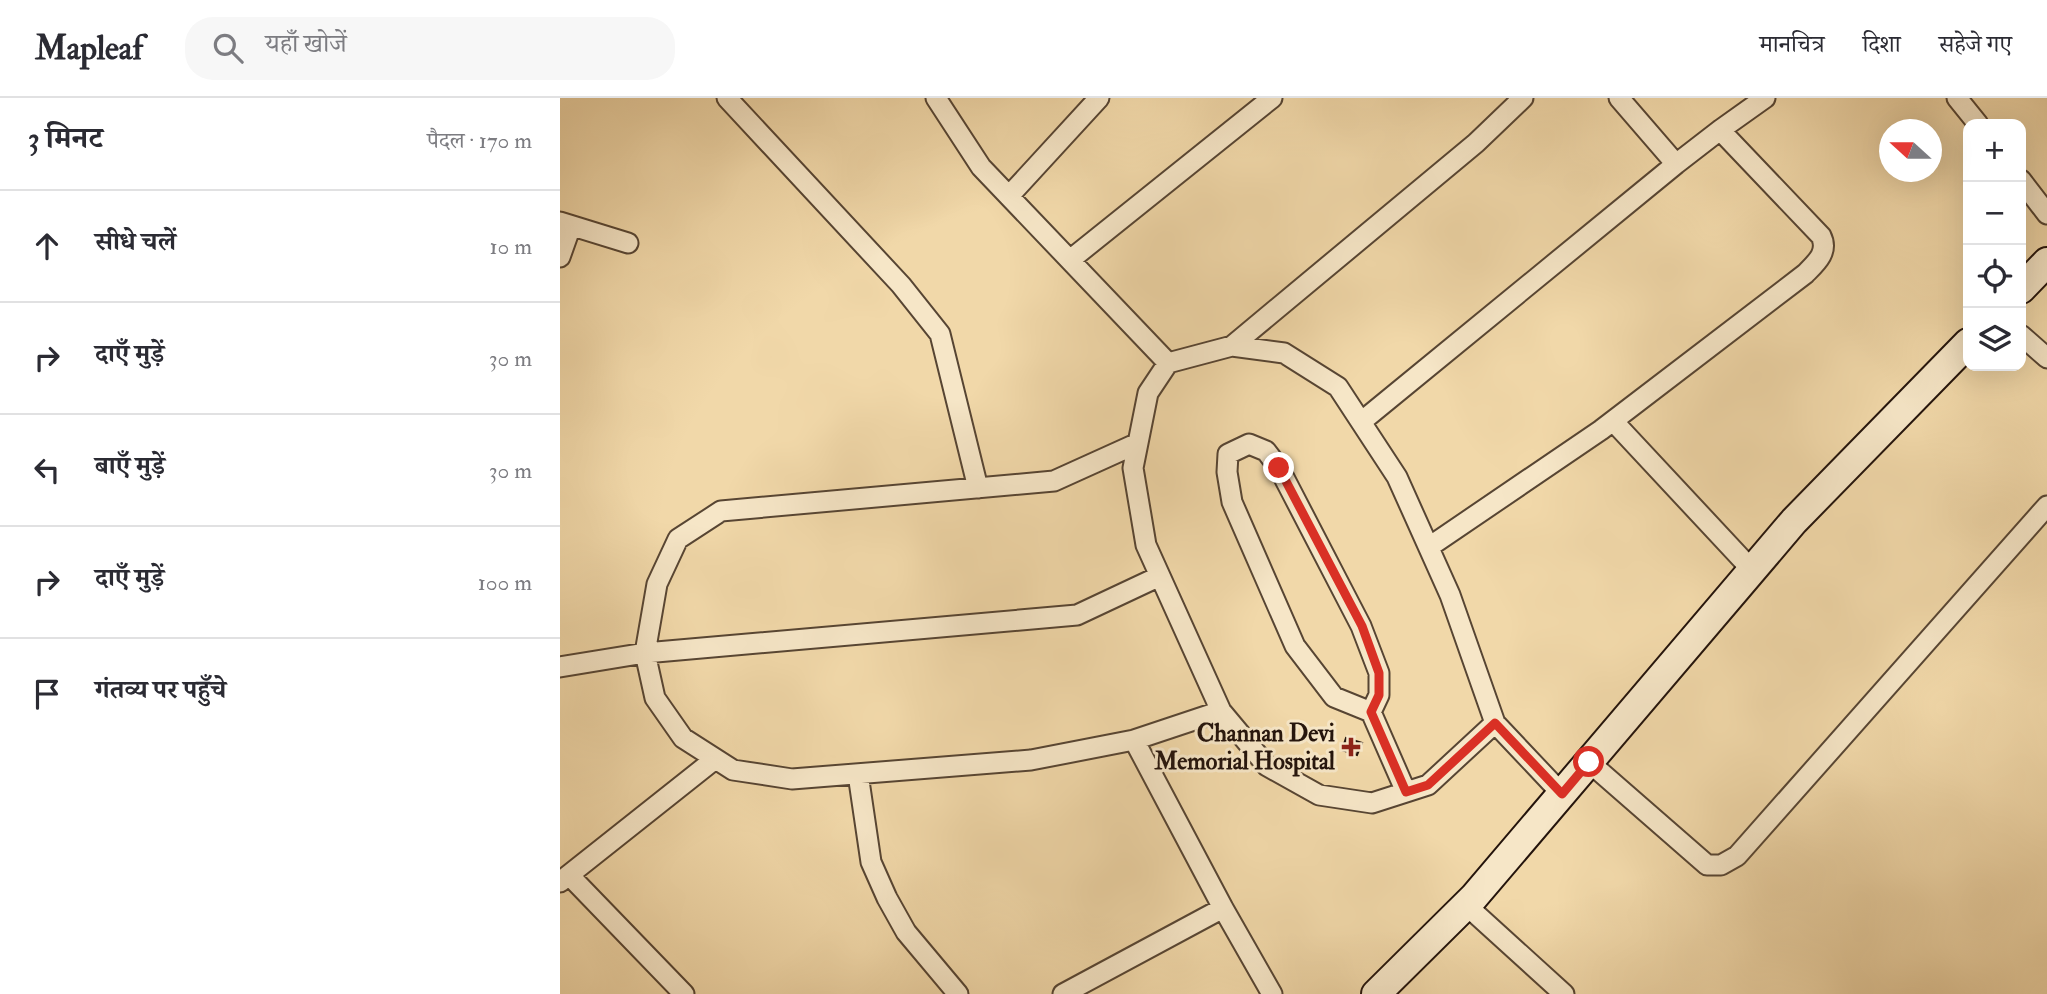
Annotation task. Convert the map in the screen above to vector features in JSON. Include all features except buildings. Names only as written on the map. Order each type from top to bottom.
[{"type":"street","points":[[727,98],[901,285],[940,334],[978,488]]},
{"type":"street","points":[[936,98],[981,167],[1168,363]]},
{"type":"street","points":[[1009,196],[1099,98]]},
{"type":"street","points":[[1070,260],[1272,98]]},
{"type":"street","points":[[1232,346],[1476,143],[1523,98]]},
{"type":"street","points":[[1619,98],[1676,164]]},
{"type":"street","points":[[1361,422],[1676,164],[1765,98]]},
{"type":"street","points":[[1958,98],[1974,119]]},
{"type":"street","points":[[1429,547],[1613,421],[1805,274],[1818,261],[1825,243],[1821,236],[1720,130]]},
{"type":"street","points":[[2023,182],[2047,214]]},
{"type":"street","points":[[560,257],[565,224],[628,243]]},
{"type":"street","points":[[2026,284],[2047,262]]},
{"type":"street","points":[[2026,339],[2047,358]]},
{"type":"street","points":[[1495,723],[1428,785],[1372,803],[1319,794],[1267,766],[1221,711],[1146,545],[1133,468],[1148,393],[1168,363],[1232,346],[1284,353],[1338,387],[1397,477],[1450,595],[1495,723],[1562,794]]},
{"type":"street","points":[[1377,994],[1466,905],[1794,522],[1963,348]]},
{"type":"street","points":[[1613,421],[1752,570]]},
{"type":"street","points":[[1138,443],[1054,481],[721,511],[678,539],[657,584],[645,653],[655,698],[683,738],[733,770],[792,779],[1031,760],[1134,740],[1221,711]]},
{"type":"street","points":[[1371,712],[1379,695],[1379,673],[1362,626],[1279,468],[1266,451],[1249,444],[1228,454],[1227,472],[1232,502],[1295,646],[1334,697],[1371,712],[1406,792]]},
{"type":"street","points":[[1589,762],[1707,865],[1721,865],[1737,856],[2047,506]]},
{"type":"street","points":[[560,667],[645,653],[1077,615],[1160,576]]},
{"type":"street","points":[[1134,740],[1272,994]]},
{"type":"street","points":[[684,994],[565,879],[715,758]]},
{"type":"street","points":[[858,774],[871,862],[887,898],[906,932],[958,994]]},
{"type":"street","points":[[1466,905],[1564,994]]},
{"type":"street","points":[[1063,994],[1223,908]]},
{"type":"place","name":"Channan Devi Memorial Hospital","points":[[1351,747]]},
{"type":"route","points":[[1279,468],[1362,626],[1379,673],[1379,695],[1371,712],[1406,792],[1428,785],[1495,723],[1562,794],[1589,762]]}]
